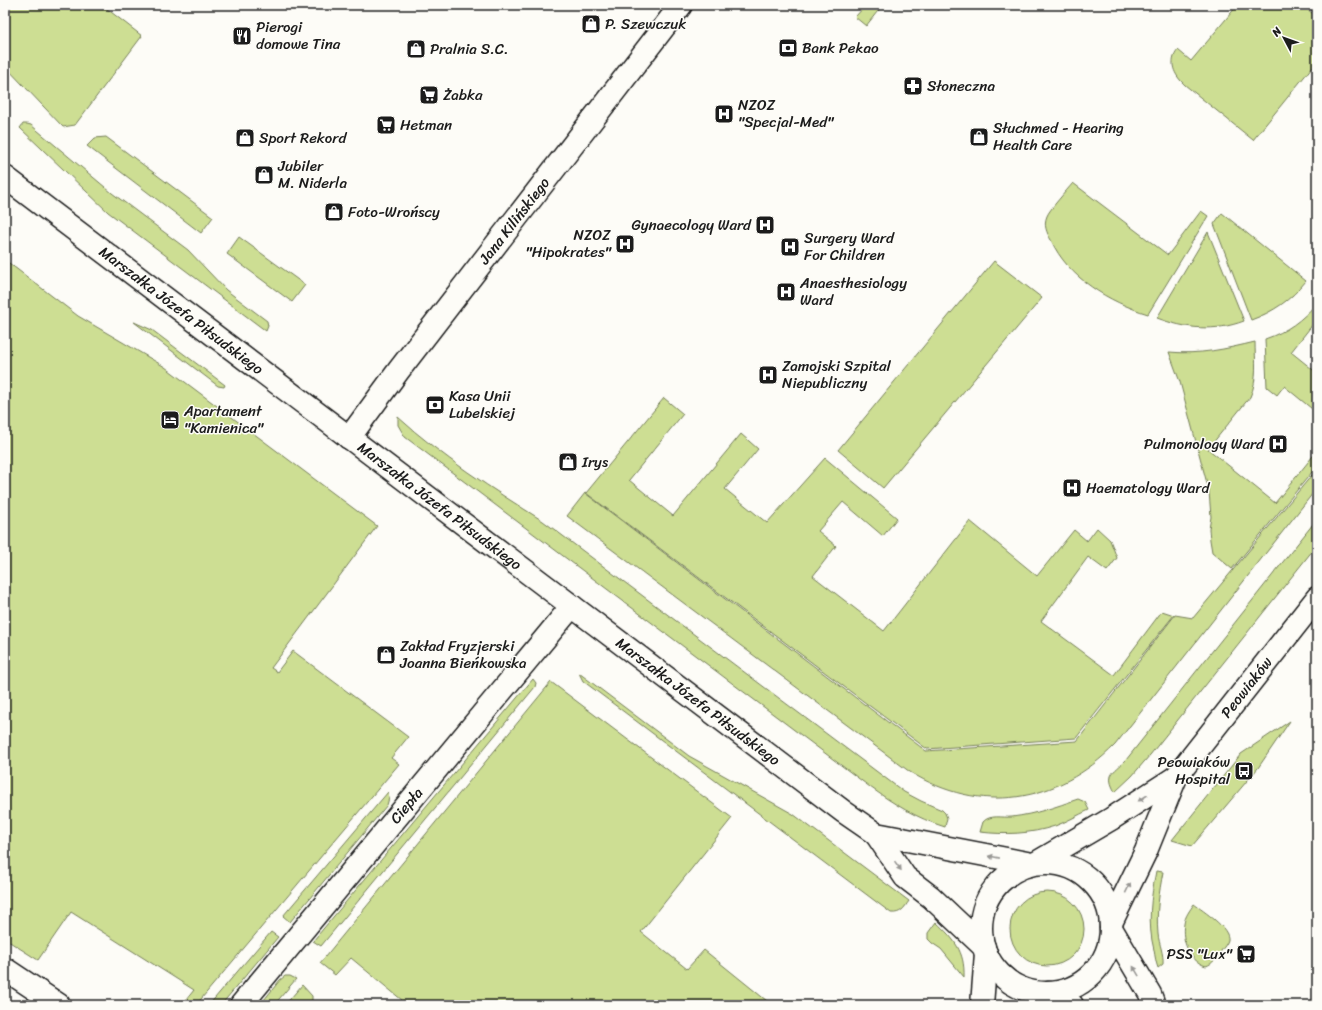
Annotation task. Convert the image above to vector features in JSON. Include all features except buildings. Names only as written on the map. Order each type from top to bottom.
[{"type":"street","name":"Jana Kilińskiego","points":[[349,438],[681,5]]},
{"type":"street","name":"Marszałka Józefa Piłsudskiego","points":[[5,177],[844,812],[876,834],[905,877],[931,897],[985,950]]},
{"type":"street","name":"Peowiaków","points":[[1111,926],[1146,851],[1176,777],[1317,598]]},
{"type":"street","name":"Ciepła","points":[[241,1005],[572,606]]},
{"type":"street","name":"Peowiaków","points":[[1034,864],[1111,819],[1176,777]]},
{"type":"street","name":"Marszałka Józefa Piłsudskiego","points":[[876,834],[1034,864]]},
{"type":"street","points":[[1021,1005],[1046,993],[1062,991],[1075,986],[1087,978],[1097,968],[1104,956],[1109,942],[1111,926],[1108,908],[1102,894],[1092,882],[1080,872],[1066,866],[1051,863],[1034,864],[1017,869],[1004,877],[994,888],[986,902],[982,916],[981,932],[985,950],[993,966],[1003,977],[1015,985],[1028,990],[1046,993],[1072,1005]]},
{"type":"street","points":[[1111,926],[1150,994],[1154,1005]]},
{"type":"street","points":[[982,1005],[985,950]]},
{"type":"street","points":[[5,969],[59,1005]]},
{"type":"green space","points":[[5,5],[102,5],[142,36],[75,125],[63,127],[5,66]]},
{"type":"green space","points":[[866,5],[881,5],[881,7],[866,26],[855,17]]},
{"type":"green space","points":[[1234,5],[1302,5],[1317,17],[1317,61],[1253,140],[1185,85],[1175,73],[1173,64],[1173,59],[1178,50],[1191,61],[1236,7]]},
{"type":"green space","points":[[23,124],[31,125],[112,193],[188,250],[226,290],[267,321],[268,326],[266,331],[108,212],[20,128]]},
{"type":"green space","points":[[106,137],[213,217],[201,233],[87,146],[95,138]]},
{"type":"green space","points":[[1073,183],[1168,255],[1201,211],[1208,216],[1148,314],[1119,303],[1091,287],[1068,266],[1058,254],[1047,232],[1045,226],[1046,219],[1051,209]]},
{"type":"green space","points":[[1222,213],[1306,281],[1288,300],[1281,305],[1251,320],[1214,224]]},
{"type":"green space","points":[[1208,232],[1244,321],[1222,327],[1200,328],[1179,325],[1157,318]]},
{"type":"green space","points":[[239,237],[305,285],[292,302],[227,254]]},
{"type":"green space","points":[[5,260],[78,316],[165,367],[377,526],[271,668],[277,672],[293,651],[408,737],[391,758],[399,764],[196,1005],[182,1005],[194,990],[71,912],[38,960],[5,939]]},
{"type":"green space","points":[[994,261],[1042,298],[883,488],[838,450]]},
{"type":"green space","points":[[1317,303],[1317,319],[1291,352],[1317,373],[1317,413],[1284,386],[1277,395],[1267,387],[1265,339],[1281,333],[1294,325]]},
{"type":"green space","points":[[134,322],[152,330],[225,385],[224,387],[218,386]]},
{"type":"green space","points":[[1255,342],[1255,377],[1253,390],[1250,397],[1208,449],[1275,503],[1317,451],[1317,466],[1232,569],[1212,552],[1209,529],[1211,517],[1209,491],[1180,382],[1169,352],[1202,352]]},
{"type":"green space","points":[[664,398],[683,414],[629,480],[673,516],[741,434],[758,449],[725,489],[767,523],[825,458],[897,518],[883,536],[843,502],[818,531],[836,546],[813,576],[884,631],[970,521],[1037,576],[1074,530],[1087,541],[1097,528],[1110,540],[1117,558],[1107,571],[1088,557],[1041,621],[1114,675],[1162,611],[1174,615],[1076,738],[927,749],[586,493]]},
{"type":"green space","points":[[398,417],[432,446],[486,485],[543,521],[904,792],[942,810],[947,818],[945,827],[906,810],[870,787],[405,437],[398,425]]},
{"type":"green space","points":[[1317,469],[1317,488],[1115,745],[1092,765],[1068,780],[1043,791],[1017,797],[990,798],[963,794],[937,786],[910,772],[567,516],[585,493],[926,751],[1077,741],[1175,615],[1193,618]]},
{"type":"green space","points":[[1317,519],[1317,545],[1150,755],[1132,776],[1115,792],[1111,781],[1114,771],[1126,760]]},
{"type":"green space","points":[[579,673],[689,756],[793,814],[909,901],[904,908],[897,913],[891,913],[583,681]]},
{"type":"green space","points":[[533,679],[536,683],[535,687],[321,946],[313,941]]},
{"type":"green space","points":[[551,682],[732,818],[641,932],[687,969],[704,950],[772,1005],[408,1005],[351,958],[335,975],[320,963]]},
{"type":"green space","points":[[1290,721],[1258,768],[1192,846],[1172,840],[1241,754]]},
{"type":"green space","points":[[388,792],[389,798],[387,805],[290,922],[283,916]]},
{"type":"green space","points":[[1078,799],[1085,802],[1089,810],[1055,826],[1037,831],[1018,833],[980,832],[983,822],[989,818],[1012,817],[1029,814]]},
{"type":"green space","points":[[1156,871],[1163,872],[1157,918],[1163,964],[1158,968],[1152,940],[1150,920],[1151,900]]},
{"type":"green space","points":[[1047,892],[1061,895],[1073,903],[1081,915],[1084,929],[1081,943],[1073,955],[1061,963],[1047,966],[1033,963],[1021,955],[1013,943],[1010,929],[1013,915],[1021,903],[1033,895]]},
{"type":"green space","points":[[1194,904],[1215,920],[1225,930],[1228,940],[1215,960],[1206,966],[1195,960],[1185,943],[1183,930],[1185,921]]},
{"type":"green space","points":[[936,922],[957,946],[963,960],[964,977],[941,949],[928,939],[928,933]]},
{"type":"green space","points":[[271,932],[278,937],[221,1005],[209,1005]]},
{"type":"green space","points":[[285,976],[290,976],[296,979],[274,1005],[260,1005],[280,980]]},
{"type":"green space","points":[[302,985],[312,996],[312,1003],[310,1005],[285,1005]]},
{"type":"place","name":"P. Szewczuk","points":[[591,24]]},
{"type":"place","name":"Pierogi domowe Tina","points":[[242,36]]},
{"type":"place","name":"Bank Pekao","points":[[788,48]]},
{"type":"place","name":"Pralnia S.C.","points":[[416,49]]},
{"type":"place","name":"Słoneczna","points":[[913,86]]},
{"type":"place","name":"Żabka","points":[[429,95]]},
{"type":"place","name":"NZOZ \"Specjal-Med\"","points":[[724,114]]},
{"type":"place","name":"Hetman","points":[[386,125]]},
{"type":"place","name":"Słuchmed - Hearing Health Care","points":[[979,137]]},
{"type":"place","name":"Sport Rekord","points":[[245,138]]},
{"type":"place","name":"Jubiler M. Niderla","points":[[264,175]]},
{"type":"place","name":"Foto-Wrońscy","points":[[334,212]]},
{"type":"place","name":"Gynaecology Ward","points":[[765,225]]},
{"type":"place","name":"NZOZ \"Hipokrates\"","points":[[625,244]]},
{"type":"place","name":"Surgery Ward For Children","points":[[790,247]]},
{"type":"place","name":"Anaesthesiology Ward","points":[[786,292]]},
{"type":"place","name":"Zamojski Szpital Niepubliczny","points":[[768,375]]},
{"type":"place","name":"Kasa Unii Lubelskiej","points":[[435,405]]},
{"type":"place","name":"Apartament \"Kamienica\"","points":[[170,420]]},
{"type":"place","name":"Pulmonology Ward","points":[[1278,444]]},
{"type":"place","name":"Irys","points":[[568,462]]},
{"type":"place","name":"Haematology Ward","points":[[1072,488]]},
{"type":"place","name":"Zakład Fryzjerski Joanna Bieńkowska","points":[[386,655]]},
{"type":"place","name":"Peowiaków Hospital","points":[[1244,771]]},
{"type":"place","name":"PSS \"Lux\"","points":[[1246,954]]}]
